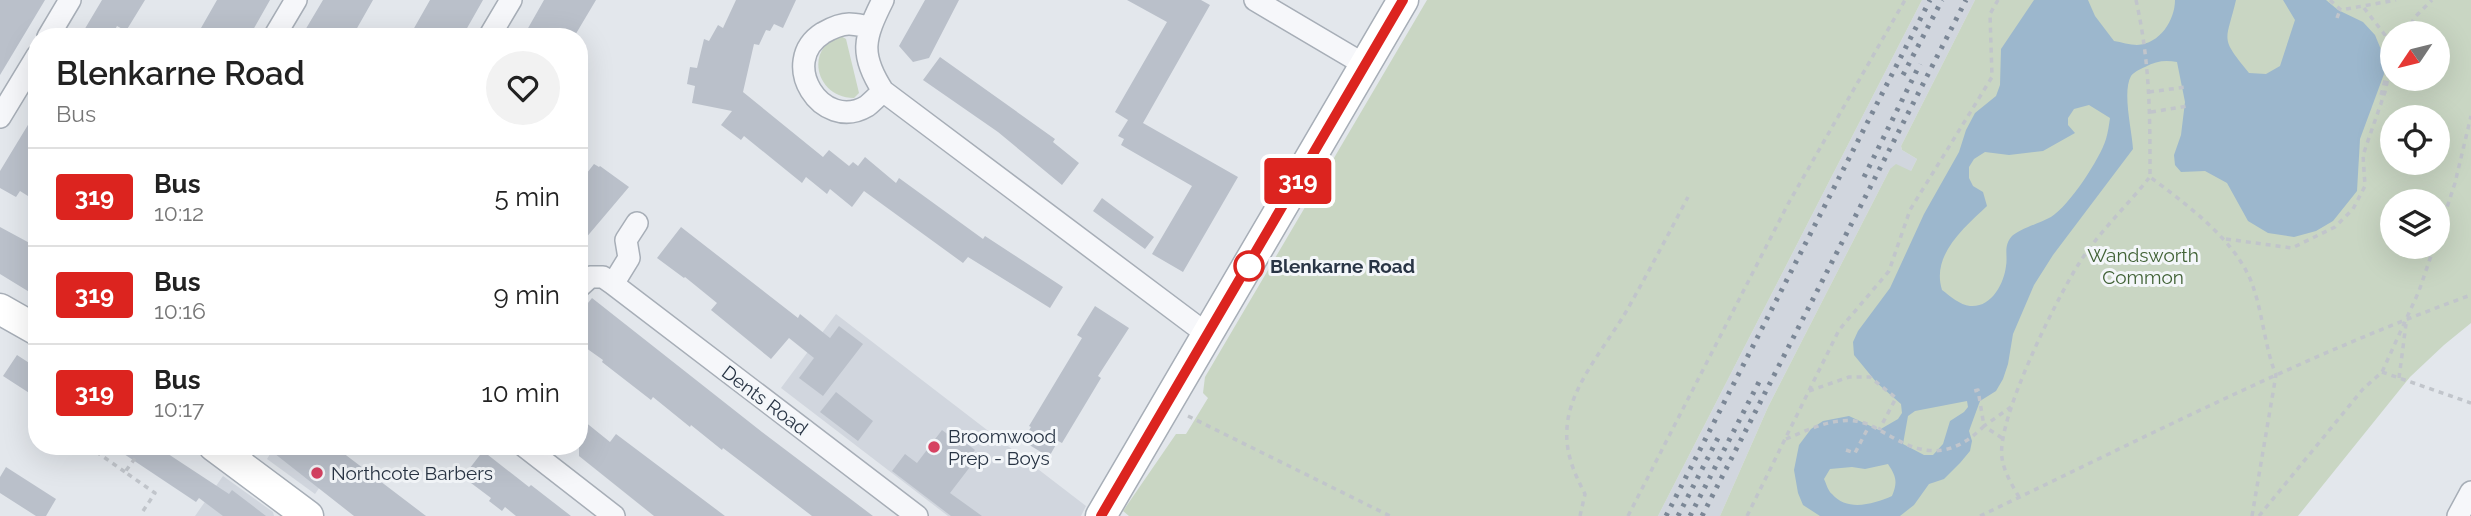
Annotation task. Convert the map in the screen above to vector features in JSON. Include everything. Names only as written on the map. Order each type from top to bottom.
[{"type":"main road","points":[[1101,516],[1403,0]]},
{"type":"main road","points":[[0,309],[28,325]]},
{"type":"main road","points":[[236,455],[304,515]]},
{"type":"street","points":[[53,28],[70,0]]},
{"type":"street","points":[[279,28],[296,0]]},
{"type":"street","points":[[494,28],[511,0]]},
{"type":"street","points":[[883,0],[870,27],[865,50],[871,73],[883,92],[1208,335]]},
{"type":"street","points":[[1255,0],[1365,65]]},
{"type":"street","points":[[870,27],[846,24],[817,37],[809,47],[804,61],[804,76],[809,90],[818,100],[834,110],[853,111],[867,106],[883,92]]},
{"type":"street","points":[[0,117],[28,71]]},
{"type":"street","points":[[588,279],[603,277],[613,284],[629,258],[626,240],[637,223]]},
{"type":"street","name":"Dents Road","points":[[613,284],[917,516]]},
{"type":"street","points":[[536,455],[614,516]]},
{"type":"street","points":[[2458,516],[2471,492]]},
{"type":"path","points":[[1628,516],[1788,204],[1905,0]]},
{"type":"path","points":[[1747,516],[1839,330],[1889,271],[1910,210],[1992,77],[1990,14],[1998,0]]},
{"type":"path","points":[[2019,497],[2001,457],[2012,405],[2042,332],[2078,265],[2100,234],[2150,177],[2151,112],[2148,71],[2136,0]]},
{"type":"path","points":[[2323,0],[2341,11],[2337,18]]},
{"type":"path","points":[[2330,0],[2341,10],[2396,0]]},
{"type":"path","points":[[2413,21],[2432,0]]},
{"type":"path","points":[[2363,7],[2380,29]]},
{"type":"path","points":[[2149,92],[2186,87]]},
{"type":"path","points":[[2224,239],[2292,247],[2334,227],[2353,209],[2365,186],[2363,155],[2383,91]]},
{"type":"path","points":[[2375,92],[2382,95]]},
{"type":"path","points":[[2151,112],[2188,106]]},
{"type":"path","points":[[2450,198],[2471,116]]},
{"type":"path","points":[[2150,177],[2224,239],[2250,280],[2262,320],[2267,354],[2276,375],[2252,516]]},
{"type":"path","points":[[1580,516],[1585,494],[1573,472],[1568,450],[1570,407],[1587,373],[1626,312],[1688,197]]},
{"type":"path","points":[[2259,516],[2363,389],[2382,372],[2419,291],[2430,259]]},
{"type":"path","points":[[1980,516],[2276,375],[2406,318],[2471,295]]},
{"type":"path","points":[[2399,378],[2406,318]]},
{"type":"path","points":[[2382,372],[2471,403]]},
{"type":"path","points":[[1807,392],[1849,377],[1870,377],[1896,398],[1879,430]]},
{"type":"path","points":[[1970,392],[1978,390],[1984,426],[2003,439]]},
{"type":"path","points":[[1786,439],[1822,425],[1843,420],[1859,421],[1908,446],[1929,452],[1971,439],[2012,405]]},
{"type":"path","points":[[1181,413],[1390,516]]},
{"type":"path","points":[[1846,450],[1855,453],[1869,426]]},
{"type":"path","points":[[101,455],[155,493],[143,511]]},
{"type":"path","points":[[125,472],[137,455]]},
{"type":"shaded area","points":[[1922,0],[1975,0],[1901,146],[1902,150],[1917,159],[1911,171],[1890,169],[1768,407],[1720,516],[1658,516]]},
{"type":"shaded area","name":"Broomwood Prep - Boys","points":[[836,314],[1086,506],[1081,516],[948,516],[781,388]]},
{"type":"shaded area","points":[[269,455],[342,455],[315,494],[267,459]]},
{"type":"shaded area","points":[[223,476],[273,512],[274,516],[195,516]]},
{"type":"green space","points":[[1427,0],[1922,0],[1658,516],[1129,516],[1123,511],[1176,434],[1186,434],[1208,398],[1203,393],[1205,377]]},
{"type":"green space","name":"Wandsworth Common","points":[[1975,0],[2471,0],[2471,323],[2410,377],[2298,516],[1720,516],[1768,407],[1890,169],[1896,164],[1911,171],[1917,159],[1902,150],[1901,146]]},
{"type":"green space","points":[[841,36],[846,39],[859,93],[854,98],[841,96],[830,90],[819,71],[822,50],[829,42]]},
{"type":"water","points":[[2034,0],[2088,0],[2095,16],[2114,41],[2137,45],[2153,40],[2165,30],[2175,0],[2236,0],[2228,32],[2229,45],[2249,73],[2266,74],[2280,66],[2295,20],[2283,0],[2326,0],[2338,10],[2363,22],[2375,35],[2380,47],[2380,85],[2360,139],[2357,191],[2333,221],[2316,231],[2294,237],[2268,233],[2248,221],[2227,183],[2205,171],[2181,172],[2175,165],[2174,155],[2181,135],[2185,102],[2177,62],[2157,62],[2134,73],[2127,91],[2133,149],[2053,255],[2034,285],[2013,334],[2003,379],[1996,391],[1980,401],[1969,431],[1972,441],[1970,451],[1944,479],[1929,484],[1914,505],[1900,516],[1820,516],[1803,505],[1798,493],[1794,470],[1799,445],[1811,429],[1823,421],[1849,416],[1879,430],[1898,419],[1902,413],[1901,404],[1877,383],[1854,355],[1853,342],[1890,288],[1924,214],[1959,152],[1975,113],[1996,96],[2000,85],[2001,49]],"holes":[[[2089,105],[2110,118],[2103,148],[2066,203],[2051,217],[2020,231],[2009,240],[2006,266],[1995,294],[1984,303],[1970,306],[1942,290],[1940,277],[1945,254],[1960,233],[1987,206],[1983,192],[1973,186],[1969,178],[1969,167],[1974,159],[1985,152],[2009,155],[2043,151],[2075,133],[2068,125],[2068,118],[2074,109]],[[1967,401],[1968,407],[1950,421],[1943,444],[1933,455],[1924,455],[1903,444],[1908,416],[1915,411]],[[1888,464],[1895,479],[1892,496],[1869,504],[1853,505],[1838,500],[1824,479],[1830,469],[1865,469]]]},
{"type":"building","points":[[0,0],[45,0],[28,28],[0,75]]},
{"type":"building","points":[[102,0],[145,0],[128,28],[85,28]]},
{"type":"building","points":[[217,0],[270,0],[254,28],[201,28]]},
{"type":"building","points":[[323,0],[373,0],[357,28],[306,28]]},
{"type":"building","points":[[430,0],[483,0],[467,28],[414,28]]},
{"type":"building","points":[[544,0],[596,0],[579,28],[528,28]]},
{"type":"building","points":[[736,0],[796,0],[783,28],[774,24],[770,31],[766,30],[759,45],[754,44],[743,92],[823,157],[829,150],[849,166],[853,162],[858,166],[865,157],[896,183],[899,178],[983,239],[985,236],[1063,287],[1050,308],[968,257],[963,263],[864,191],[852,207],[830,189],[827,194],[806,177],[802,183],[744,136],[741,140],[721,125],[732,111],[692,103],[695,86],[687,84],[690,67],[697,68],[704,39],[709,41],[718,25],[723,28]]},
{"type":"building","points":[[925,0],[959,0],[929,58],[913,62],[899,46]]},
{"type":"building","points":[[1127,0],[1201,0],[1210,5],[1143,123],[1238,177],[1183,272],[1152,254],[1192,186],[1121,145],[1124,139],[1118,136],[1128,120],[1115,112],[1167,22]]},
{"type":"building","points":[[940,57],[1055,139],[1053,142],[1079,163],[1062,185],[998,132],[923,80]]},
{"type":"building","points":[[28,125],[28,196],[20,191],[16,197],[0,188],[0,171]]},
{"type":"building","points":[[594,164],[600,166],[629,187],[588,235],[588,172]]},
{"type":"building","points":[[1102,198],[1154,237],[1145,249],[1093,211]]},
{"type":"building","points":[[0,227],[28,242],[28,291],[0,274]]},
{"type":"building","points":[[681,227],[798,318],[800,314],[830,338],[839,326],[863,344],[823,396],[799,378],[814,358],[789,338],[771,359],[711,310],[717,303],[657,258]]},
{"type":"building","points":[[592,298],[873,516],[812,516],[653,397],[651,400],[588,349],[588,303]]},
{"type":"building","points":[[1095,306],[1129,328],[1098,376],[1101,378],[1062,443],[1058,441],[1049,457],[1023,441],[1031,427],[1029,426],[1082,338],[1077,335]]},
{"type":"building","points":[[17,355],[28,362],[28,392],[3,376]]},
{"type":"building","points":[[836,392],[873,421],[858,441],[820,412]]},
{"type":"building","points":[[588,424],[610,442],[616,434],[725,516],[654,516],[579,456],[588,455]]},
{"type":"building","points":[[942,430],[950,436],[953,433],[975,450],[968,459],[973,463],[950,493],[982,516],[951,516],[892,471],[905,454],[917,463]]},
{"type":"building","points":[[126,455],[170,455],[229,494],[232,490],[266,516],[223,516],[199,498],[196,502]]},
{"type":"building","points":[[276,455],[346,455],[426,516],[354,516]]},
{"type":"building","points":[[480,455],[488,455],[571,516],[516,516],[505,507],[502,511],[489,501],[491,498],[463,477]]},
{"type":"building","points":[[6,467],[56,499],[46,516],[36,516],[0,493],[0,477]]},
{"type":"railway","points":[[1666,516],[1930,0]]},
{"type":"railway","points":[[1903,75],[1942,0]]},
{"type":"railway","points":[[1702,516],[1966,0]]},
{"type":"railway","points":[[1864,177],[1920,64]]},
{"type":"railway","points":[[1690,516],[1759,382]]},
{"type":"railway","points":[[1678,516],[1719,436]]},
{"type":"bus line","name":"319","points":[[1101,516],[1403,0]]},
{"type":"place","name":"Blenkarne Road","points":[[1249,266]]},
{"type":"place","name":"Broomwood Prep - Boys","points":[[934,447]]},
{"type":"place","name":"Northcote Barbers","points":[[317,473]]}]
